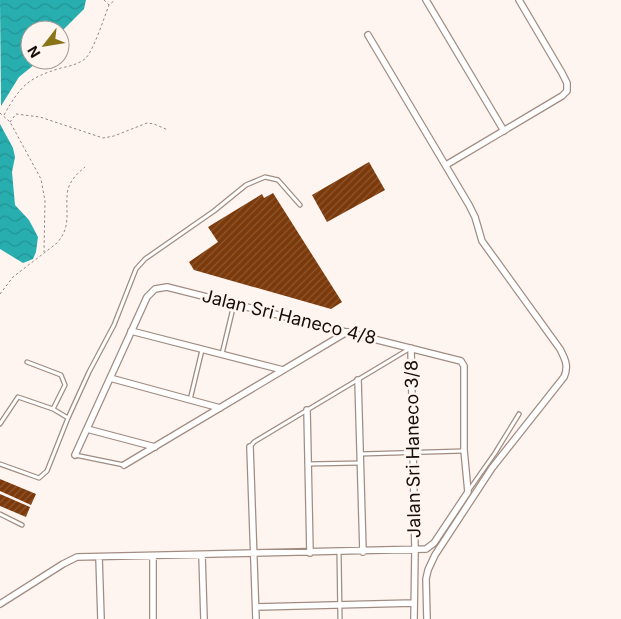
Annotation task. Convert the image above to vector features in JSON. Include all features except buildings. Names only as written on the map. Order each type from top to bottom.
[{"type":"street","points":[[426,0],[504,131]]},
{"type":"street","points":[[446,165],[562,96],[567,91],[567,83],[562,73],[519,0]]},
{"type":"street","points":[[368,35],[475,217],[482,241],[566,360],[567,370],[564,377],[492,468],[435,555],[426,579],[427,619]]},
{"type":"street","name":"Jalan Sri Haneco 4/8","points":[[131,332],[147,297],[155,289],[167,286],[461,360],[464,366],[464,450]]},
{"type":"street","points":[[75,455],[131,332],[283,370]]},
{"type":"street","points":[[124,465],[347,332]]},
{"type":"street","name":"Jalan Sri Haneco 3/8","points":[[411,348],[414,619]]},
{"type":"street","points":[[110,378],[220,408]]},
{"type":"street","points":[[358,380],[363,552]]},
{"type":"street","points":[[307,410],[310,553]]},
{"type":"street","points":[[87,429],[155,447]]},
{"type":"street","points":[[250,447],[256,619]]},
{"type":"street","points":[[0,604],[77,558],[426,549],[434,543],[468,492],[464,450]]},
{"type":"street","points":[[202,555],[204,619]]},
{"type":"street","points":[[153,556],[153,619]]},
{"type":"street","points":[[99,557],[100,619]]},
{"type":"street","points":[[256,607],[414,603]]},
{"type":"lane","points":[[0,464],[39,478],[48,471],[68,418],[89,372],[114,325],[136,269],[145,259],[214,211],[246,185],[265,177],[278,180],[300,205]]},
{"type":"lane","points":[[222,354],[234,304]]},
{"type":"lane","points":[[250,447],[254,442],[411,348]]},
{"type":"lane","points":[[190,400],[202,350]]},
{"type":"lane","points":[[27,362],[61,376],[65,385],[53,409]]},
{"type":"lane","points":[[0,424],[18,397],[53,409],[68,418]]},
{"type":"lane","points":[[468,492],[519,414]]},
{"type":"lane","points":[[360,454],[464,450]]},
{"type":"lane","points":[[75,455],[124,465]]},
{"type":"lane","points":[[308,464],[360,463]]},
{"type":"lane","points":[[0,514],[22,525]]},
{"type":"lane","points":[[339,552],[340,619]]},
{"type":"path","points":[[104,0],[109,5]]},
{"type":"path","points":[[4,115],[19,91],[29,82],[41,74],[78,63],[87,57],[109,5],[115,0]]},
{"type":"path","points":[[0,113],[10,122],[41,179],[45,201],[44,253]]},
{"type":"path","points":[[10,122],[16,114],[26,114],[103,138],[114,136],[147,123],[168,130]]},
{"type":"path","points":[[0,294],[13,277],[57,243],[63,236],[68,210],[68,190],[72,180],[85,166]]},
{"type":"water","points":[[0,0],[86,0],[84,9],[70,23],[70,20],[20,20],[20,70],[28,70],[19,77],[1,106]]},
{"type":"water","points":[[0,124],[13,148],[15,157],[12,172],[15,205],[29,220],[38,237],[33,259],[23,263],[0,249]]}]
